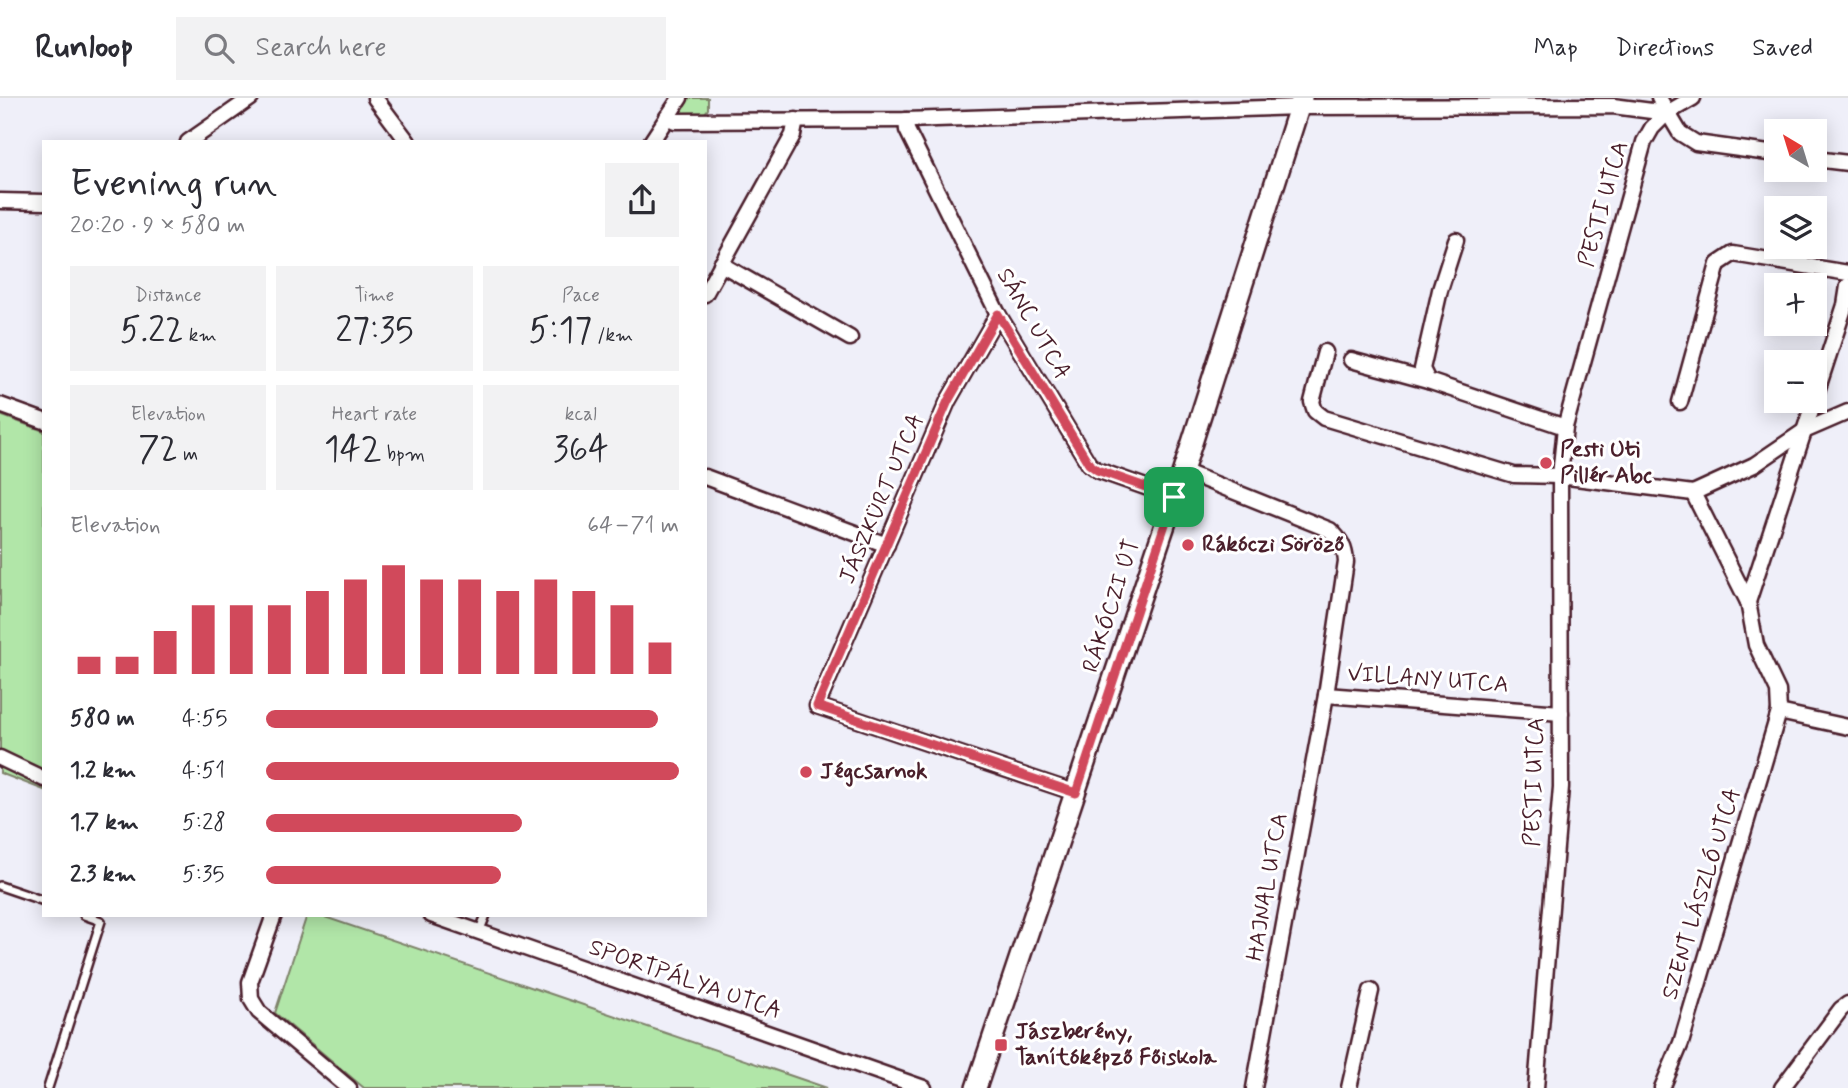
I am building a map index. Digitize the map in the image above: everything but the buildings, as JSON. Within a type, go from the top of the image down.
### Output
[{"type":"street","points":[[191,140],[251,98]]},
{"type":"street","points":[[375,98],[406,140]]},
{"type":"street","points":[[652,140],[680,98]]},
{"type":"street","points":[[1659,98],[1680,133],[1696,143],[1764,152]]},
{"type":"street","points":[[667,117],[675,121],[906,120],[1300,103],[1613,106],[1667,113],[1693,98]]},
{"type":"street","name":"RÁKÓCZI ÚT","points":[[976,1088],[1183,471],[1300,103]]},
{"type":"street","name":"PESTI UTCA","points":[[1536,1088],[1561,787],[1560,476],[1565,427],[1644,142],[1652,128],[1667,113]]},
{"type":"street","points":[[707,290],[793,135],[796,120]]},
{"type":"street","name":"SÁNC UTCA","points":[[906,120],[907,130],[998,314],[1089,464],[1097,470],[1174,497]]},
{"type":"street","points":[[1827,160],[1848,163]]},
{"type":"street","points":[[0,201],[42,202]]},
{"type":"street","points":[[1428,381],[1422,369],[1440,290],[1456,240]]},
{"type":"street","points":[[1680,402],[1718,264],[1733,254],[1848,274]]},
{"type":"street","points":[[721,264],[850,338]]},
{"type":"street","points":[[1827,362],[1846,309],[1848,286]]},
{"type":"street","name":"JÁSZKÜRT UTCA","points":[[998,314],[948,401],[817,706],[1076,793]]},
{"type":"street","points":[[1325,352],[1312,402],[1315,411],[1324,418],[1514,475],[1560,476],[1693,493],[1754,465],[1804,431],[1848,412]]},
{"type":"street","points":[[1351,360],[1428,381],[1565,427]]},
{"type":"street","points":[[0,405],[42,420]]},
{"type":"street","points":[[1748,602],[1810,413]]},
{"type":"street","name":"VILLANY UTCA","points":[[1183,471],[1330,530],[1340,539],[1346,562],[1326,695],[1561,713]]},
{"type":"street","points":[[707,478],[887,545]]},
{"type":"street","points":[[1693,493],[1748,602],[1756,645],[1778,691],[1780,712],[1848,727]]},
{"type":"street","name":"HAJNAL UTCA","points":[[1254,1088],[1326,695]]},
{"type":"street","name":"SZENT LÁSZLÓ UTCA","points":[[1662,1088],[1681,1043],[1780,712]]},
{"type":"street","points":[[0,758],[42,778]]},
{"type":"street","points":[[273,917],[250,982],[251,999],[259,1012],[349,1088]]},
{"type":"street","name":"SPORTPÁLYA UTCA","points":[[436,917],[924,1088]]},
{"type":"street","points":[[1349,1088],[1371,991]]},
{"type":"street","points":[[1782,1088],[1848,1004]]},
{"type":"lane","points":[[0,886],[42,900]]},
{"type":"lane","points":[[48,1088],[101,921],[90,917]]},
{"type":"lane","points":[[479,933],[485,917]]},
{"type":"green space","points":[[686,98],[708,98],[708,109],[705,113],[677,113]]},
{"type":"green space","points":[[0,415],[42,430],[42,789],[0,773]]},
{"type":"green space","points":[[306,917],[325,917],[827,1088],[364,1088],[275,1013]]},
{"type":"place","name":"Pesti Uti Pillér Abc","points":[[1546,463]]},
{"type":"place","name":"Rákóczi Söröző","points":[[1188,545]]},
{"type":"place","name":"Jégcsarnok","points":[[806,772]]},
{"type":"place","name":"Jászberény, Tanítóképző Főiskola","points":[[1001,1045]]},
{"type":"route","points":[[998,314],[1089,464],[1097,470],[1174,497],[1076,793],[817,706],[948,401],[998,314]]}]
